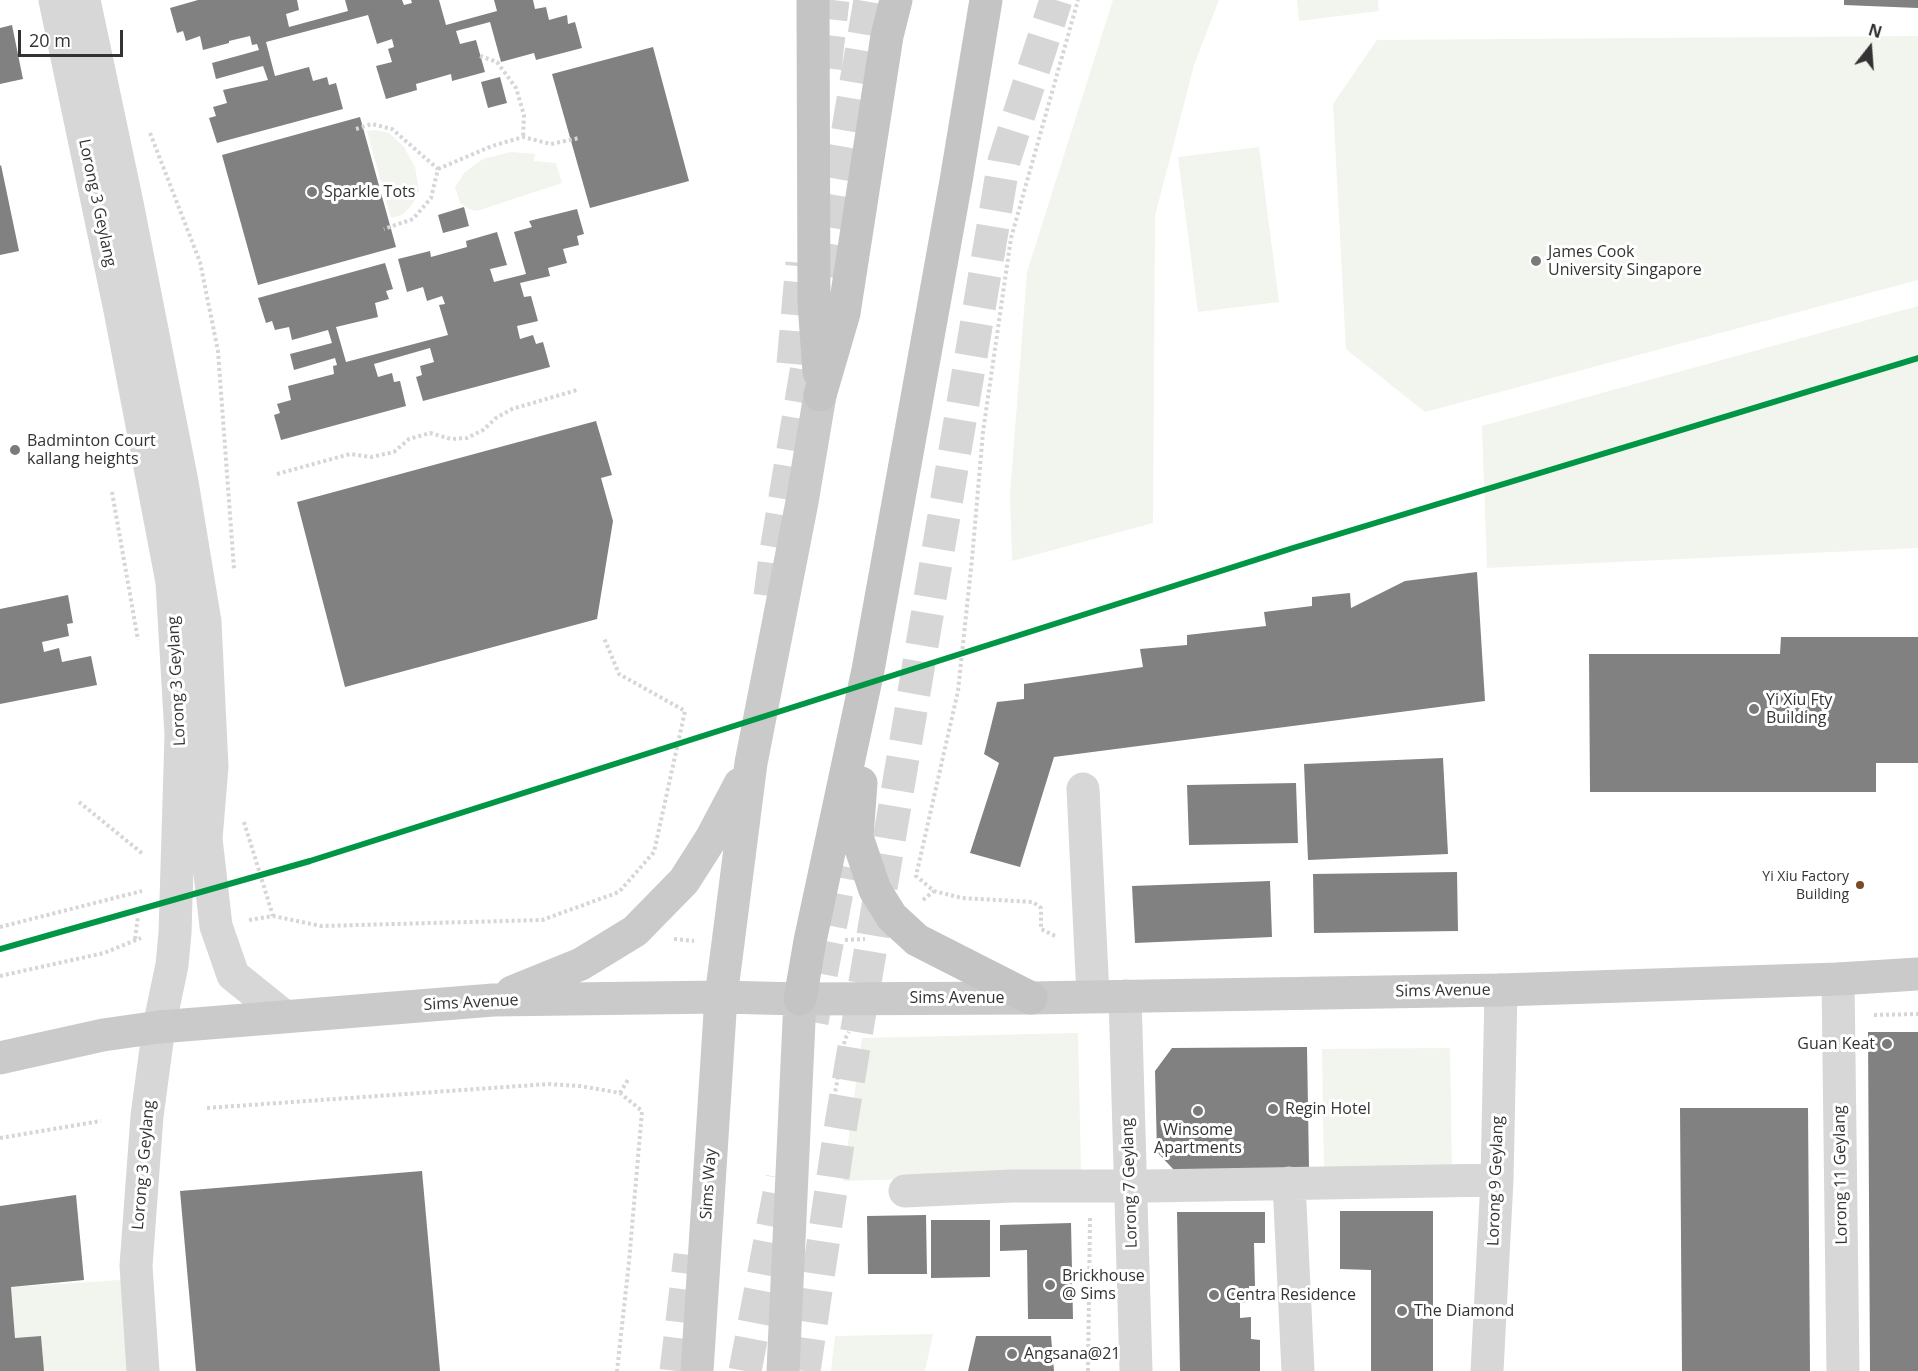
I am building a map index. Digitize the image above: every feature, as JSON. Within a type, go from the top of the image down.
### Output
[{"type":"highway","points":[[813,0],[814,303],[820,395]]},
{"type":"highway","points":[[820,395],[844,313],[887,36],[896,0]]},
{"type":"highway","points":[[800,999],[810,941],[868,670],[956,181],[986,0]]},
{"type":"highway","points":[[868,670],[857,837],[875,890],[892,917],[917,940],[1031,998]]},
{"type":"main road","points":[[493,1000],[581,964],[635,931],[684,881],[712,837],[751,764],[802,502],[820,395]]},
{"type":"main road","name":"Sims Way","points":[[697,1371],[721,997],[751,764]]},
{"type":"main road","name":"Sims Avenue","points":[[0,1058],[103,1035],[159,1027],[493,1000],[721,997],[1031,998],[1501,990],[1838,979],[1918,974]]},
{"type":"main road","points":[[783,1371],[800,999]]},
{"type":"street","name":"Lorong 3 Geylang","points":[[55,0],[120,309],[172,582],[181,735],[175,933],[172,965],[159,1027],[147,1116],[136,1266],[142,1371]]},
{"type":"street","name":"Lorong 3 Geylang","points":[[84,0],[180,470],[205,622],[212,767],[206,839],[216,926],[233,975],[284,1016]]},
{"type":"street","name":"Lorong 7 Geylang","points":[[1083,789],[1090,934],[1109,996],[1131,1185],[1136,1371]]},
{"type":"street","name":"Lorong 11 Geylang","points":[[1838,979],[1843,1371]]},
{"type":"street","name":"Lorong 9 Geylang","points":[[1487,1371],[1497,1180],[1501,990]]},
{"type":"street","points":[[905,1191],[1012,1186],[1497,1180]]},
{"type":"street","points":[[1289,1183],[1298,1371]]},
{"type":"path","points":[[1078,0],[1011,237],[983,432],[958,691],[916,876],[934,891],[962,898],[1033,902],[1041,908],[1041,929],[1054,936],[1090,934]]},
{"type":"path","points":[[480,56],[496,62],[516,88],[524,116],[523,137]]},
{"type":"path","points":[[356,129],[372,124],[392,129],[438,169]]},
{"type":"path","points":[[438,169],[492,146],[523,137],[551,144],[579,138]]},
{"type":"path","points":[[384,229],[413,219],[431,198],[438,169]]},
{"type":"path","points":[[277,474],[350,454],[371,457],[394,452],[409,439],[430,433],[451,439],[467,438],[483,430],[496,418],[512,409],[577,390]]},
{"type":"path","points":[[112,492],[140,651]]},
{"type":"path","points":[[273,916],[315,926],[542,920],[619,892],[654,852],[685,711],[619,674],[604,639]]},
{"type":"path","points":[[79,802],[146,856],[146,849]]},
{"type":"path","points":[[0,927],[142,891]]},
{"type":"path","points":[[0,976],[104,953],[135,939]]},
{"type":"path","points":[[1839,1016],[1918,1014]]},
{"type":"path","points":[[832,1110],[845,1039],[852,1028]]},
{"type":"path","points":[[620,1093],[629,1078]]},
{"type":"path","points":[[207,1108],[548,1084],[580,1086],[620,1093],[642,1111],[617,1371]]},
{"type":"path","points":[[0,1138],[101,1121]]},
{"type":"shaded area","points":[[1113,0],[1219,0],[1194,65],[1155,216],[1153,523],[1012,561],[1010,494],[1027,272]]},
{"type":"shaded area","points":[[1297,0],[1378,0],[1379,11],[1299,21]]},
{"type":"shaded area","points":[[1918,36],[1918,280],[1425,412],[1346,349],[1333,104],[1377,40]]},
{"type":"shaded area","points":[[367,131],[389,133],[404,147],[415,167],[419,191],[412,205],[402,215],[391,218]]},
{"type":"shaded area","points":[[1259,147],[1279,302],[1198,312],[1178,157]]},
{"type":"shaded area","points":[[511,152],[535,154],[534,161],[556,163],[562,183],[477,211],[460,203],[455,187],[465,172],[483,159]]},
{"type":"shaded area","points":[[1918,306],[1918,548],[1487,568],[1482,426]]},
{"type":"shaded area","points":[[1078,1033],[1081,1174],[843,1181],[862,1038]]},
{"type":"shaded area","points":[[1450,1048],[1452,1171],[1324,1172],[1322,1049]]},
{"type":"shaded area","points":[[137,1279],[143,1371],[44,1371],[41,1336],[15,1338],[11,1287]]},
{"type":"shaded area","points":[[933,1334],[925,1371],[831,1371],[835,1336]]},
{"type":"building","points":[[198,0],[297,0],[299,10],[286,14],[289,27],[348,11],[345,0],[402,0],[404,5],[412,3],[411,0],[439,0],[446,25],[497,11],[494,0],[533,0],[535,9],[546,7],[549,20],[567,15],[568,24],[575,22],[582,48],[536,60],[534,53],[501,62],[490,22],[456,31],[460,44],[476,40],[485,72],[452,81],[451,74],[416,84],[417,90],[386,99],[376,66],[392,62],[388,49],[394,47],[392,39],[377,44],[368,15],[266,42],[275,76],[309,67],[313,81],[327,77],[329,85],[336,83],[343,109],[217,143],[209,118],[216,116],[213,107],[227,103],[223,90],[268,80],[263,66],[216,79],[212,63],[259,50],[257,44],[252,45],[250,36],[203,50],[200,36],[186,41],[183,31],[177,33],[170,8]]},
{"type":"building","points":[[1844,0],[1918,0],[1918,8],[1844,5]]},
{"type":"building","points":[[12,25],[23,79],[0,84],[0,28]]},
{"type":"building","points":[[653,47],[689,181],[590,208],[552,74]]},
{"type":"building","points":[[500,77],[507,103],[488,108],[481,82]]},
{"type":"building","points":[[360,117],[396,247],[258,285],[222,155]]},
{"type":"building","points":[[0,166],[19,251],[0,255]]},
{"type":"building","points":[[464,207],[469,226],[443,233],[438,215]]},
{"type":"building","points":[[577,209],[584,234],[577,236],[579,245],[563,249],[567,263],[548,268],[550,276],[520,283],[524,297],[531,296],[538,321],[517,326],[520,339],[533,335],[536,344],[543,342],[550,367],[423,401],[416,377],[422,375],[420,366],[434,362],[430,348],[374,364],[378,377],[392,373],[394,382],[400,381],[406,406],[281,440],[274,415],[280,413],[277,404],[291,400],[288,386],[334,374],[333,366],[337,365],[335,358],[294,370],[290,354],[332,343],[328,330],[292,340],[289,327],[275,330],[272,321],[266,323],[258,298],[385,263],[393,289],[386,291],[389,299],[375,303],[378,317],[336,327],[346,362],[448,335],[439,305],[445,304],[442,296],[427,301],[423,287],[407,292],[398,259],[430,251],[431,257],[467,247],[466,241],[497,232],[507,265],[490,269],[494,282],[526,274],[514,232],[532,227],[529,221]]},
{"type":"building","points":[[596,421],[612,475],[601,478],[613,521],[597,619],[345,687],[297,502]]},
{"type":"building","points":[[1477,572],[1485,701],[1054,757],[1020,867],[970,853],[999,763],[984,754],[997,702],[1024,699],[1024,684],[1143,667],[1140,649],[1187,645],[1187,635],[1266,626],[1264,612],[1312,606],[1312,597],[1350,593],[1351,608],[1405,581]]},
{"type":"building","points":[[68,595],[73,623],[67,624],[69,636],[42,642],[44,652],[59,648],[62,662],[91,656],[97,685],[0,704],[0,609]]},
{"type":"building","name":"Yi Xiu Fty Building","points":[[1781,637],[1918,637],[1918,763],[1876,763],[1876,792],[1590,792],[1589,654],[1780,654]]},
{"type":"building","points":[[1443,758],[1448,854],[1308,860],[1304,764]]},
{"type":"building","points":[[1296,783],[1298,843],[1189,845],[1187,785]]},
{"type":"building","points":[[1457,872],[1458,931],[1314,933],[1313,874]]},
{"type":"building","points":[[1270,881],[1272,937],[1135,943],[1132,886]]},
{"type":"building","points":[[1868,1032],[1918,1032],[1918,1371],[1870,1371]]},
{"type":"building","points":[[1307,1047],[1309,1168],[1174,1170],[1157,1152],[1155,1071],[1172,1048]]},
{"type":"building","points":[[1680,1108],[1808,1108],[1810,1371],[1682,1371]]},
{"type":"building","points":[[422,1171],[440,1371],[196,1371],[180,1191]]},
{"type":"building","points":[[76,1195],[84,1280],[11,1287],[15,1338],[41,1336],[44,1371],[0,1371],[0,1206]]},
{"type":"building","points":[[1340,1211],[1433,1211],[1433,1371],[1371,1371],[1371,1270],[1340,1269]]},
{"type":"building","name":"Centra Residence","points":[[1177,1212],[1265,1212],[1265,1243],[1254,1243],[1255,1286],[1249,1286],[1249,1303],[1240,1303],[1240,1318],[1251,1317],[1251,1339],[1260,1340],[1260,1371],[1180,1371]]},
{"type":"building","points":[[926,1215],[927,1274],[868,1274],[867,1216]]},
{"type":"building","points":[[931,1220],[990,1220],[990,1277],[931,1278]]},
{"type":"building","name":"Brickhouse @ Sims","points":[[1071,1223],[1073,1319],[1028,1319],[1027,1250],[1000,1251],[1000,1225]]},
{"type":"building","name":"Angsana@21","points":[[976,1336],[1051,1336],[1054,1371],[968,1371]]},
{"type":"tunnel","points":[[825,68],[833,0]]},
{"type":"tunnel","points":[[823,276],[870,0]]},
{"type":"tunnel","points":[[804,1371],[840,1130],[1004,161],[1056,0]]},
{"type":"tunnel","points":[[793,364],[802,263]]},
{"type":"tunnel","points":[[770,596],[812,336]]},
{"type":"tunnel","points":[[812,1022],[842,866]]},
{"type":"tunnel","points":[[745,1371],[782,1178]]},
{"type":"tunnel","points":[[676,1371],[690,1255]]},
{"type":"transit line","points":[[0,949],[310,861],[1293,548],[1918,358]]},
{"type":"place","name":"Sparkle Tots","points":[[312,192]]},
{"type":"place","name":"James Cook University Singapore","points":[[1536,261]]},
{"type":"place","name":"Badminton Court kallang heights","points":[[15,450]]},
{"type":"place","name":"Yi Xiu Fty Building","points":[[1754,709]]},
{"type":"place","name":"Yi Xiu Factory Building","points":[[1860,885]]},
{"type":"place","name":"Guan Keat","points":[[1887,1044]]},
{"type":"place","name":"Regin Hotel","points":[[1273,1109]]},
{"type":"place","name":"Winsome Apartments","points":[[1198,1111]]},
{"type":"place","name":"Brickhouse @ Sims","points":[[1050,1285]]},
{"type":"place","name":"Centra Residence","points":[[1214,1295]]},
{"type":"place","name":"The Diamond","points":[[1402,1311]]},
{"type":"place","name":"Angsana@21","points":[[1012,1354]]}]
